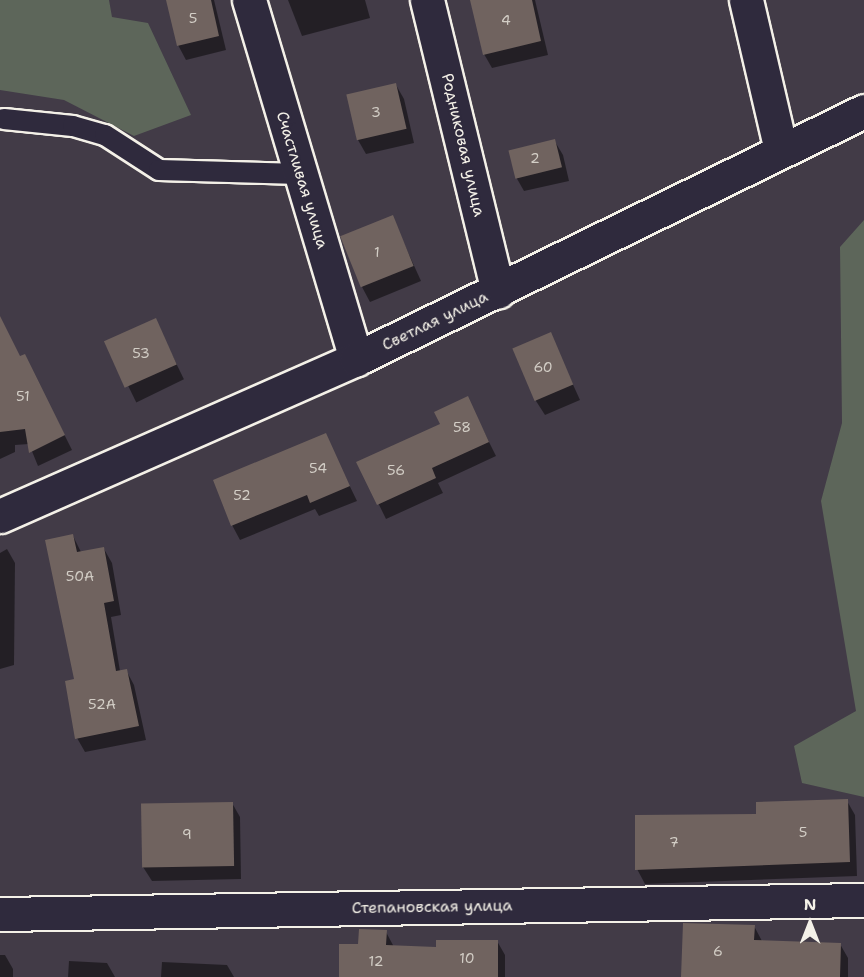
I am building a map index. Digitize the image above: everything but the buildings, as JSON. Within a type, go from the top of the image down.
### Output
[{"type":"street","name":"Счастливая улица","points":[[249,0],[356,359]]},
{"type":"street","name":"Родниковая улица","points":[[427,0],[498,291]]},
{"type":"street","points":[[746,0],[781,150]]},
{"type":"street","name":"Светлая улица","points":[[0,516],[356,359],[864,111]]},
{"type":"street","name":"Степановская улица","points":[[0,914],[864,900]]},
{"type":"lane","points":[[4,119],[73,126],[105,135],[159,170],[300,174]]},
{"type":"green space","points":[[0,0],[109,0],[112,17],[148,23],[191,115],[134,136],[64,100],[0,90]]},
{"type":"green space","points":[[864,220],[864,797],[802,783],[794,746],[856,711],[821,501],[842,423],[840,247]]}]
